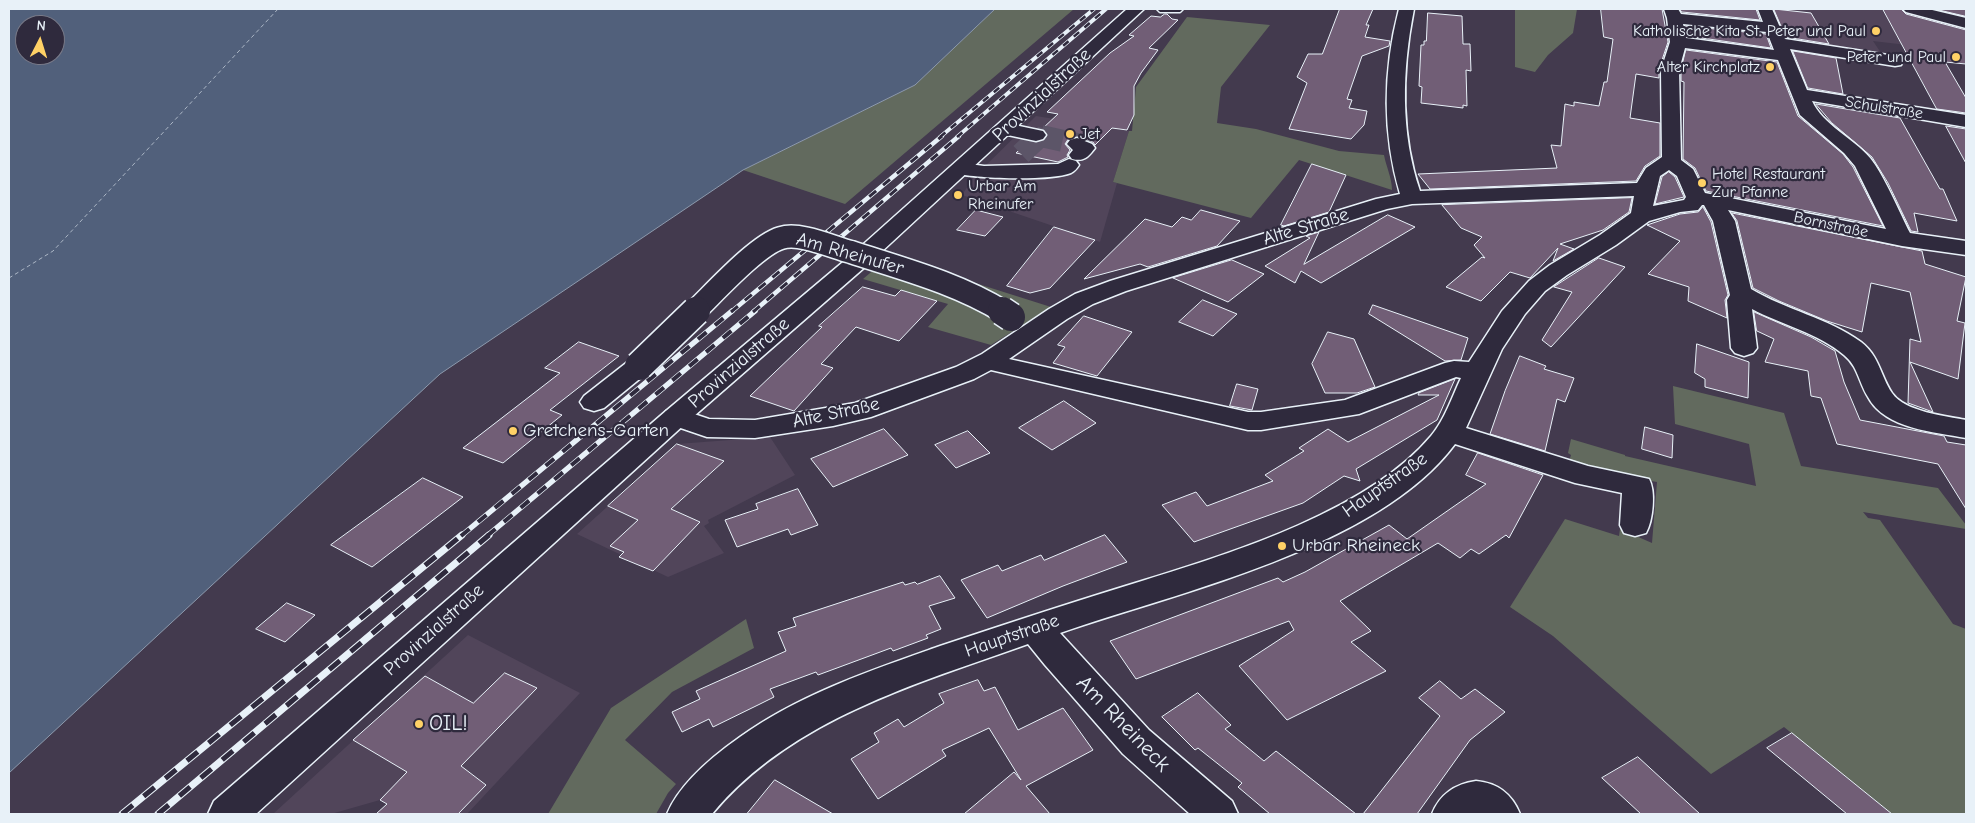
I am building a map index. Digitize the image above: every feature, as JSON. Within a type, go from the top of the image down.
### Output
[{"type":"street","name":"Provinzialstraße","points":[[228,814],[676,417],[962,169],[1136,9]]},
{"type":"street","points":[[1165,9],[1174,9]]},
{"type":"street","points":[[1406,9],[1400,38],[1396,74],[1397,122],[1402,166],[1412,198]]},
{"type":"street","points":[[1765,9],[1809,115],[1851,149],[1864,164],[1902,239]]},
{"type":"street","points":[[1911,9],[1966,23]]},
{"type":"street","points":[[1675,23],[1780,42]]},
{"type":"street","points":[[1675,23],[1895,61]]},
{"type":"street","points":[[1675,23],[1670,70],[1673,137],[1670,161],[1686,173],[1704,199],[1724,221],[1740,292],[1831,336],[1851,348],[1867,362],[1882,400],[1891,409],[1906,415],[1966,429]]},
{"type":"street","name":"Schulstraße","points":[[1801,94],[1966,121]]},
{"type":"street","points":[[1006,128],[1036,135]]},
{"type":"street","points":[[962,169],[978,172],[1026,164],[1063,170],[1075,155]]},
{"type":"street","name":"Hauptstraße","points":[[687,814],[701,795],[730,767],[759,744],[789,724],[869,687],[1035,627],[1174,583],[1282,546],[1348,514],[1416,468],[1438,447],[1449,432],[1477,371],[1515,310],[1555,270],[1609,239],[1644,203],[1653,171],[1670,161]]},
{"type":"street","name":"Alte Straße","points":[[676,417],[694,425],[725,429],[754,428],[833,417],[860,411],[930,388],[991,360],[1084,298],[1383,202],[1412,198],[1644,203]]},
{"type":"street","points":[[1644,203],[1691,206],[1704,199]]},
{"type":"street","name":"Bornstraße","points":[[1704,199],[1902,239],[1966,248]]},
{"type":"street","name":"Am Rheinufer","points":[[594,402],[639,366],[764,245],[782,237],[805,238],[935,279],[986,301],[1034,332]]},
{"type":"street","points":[[1744,348],[1739,300],[1747,297]]},
{"type":"street","points":[[991,360],[1004,368],[1248,421],[1261,422],[1349,408],[1454,369],[1477,371]]},
{"type":"street","points":[[1449,432],[1585,476],[1638,486],[1635,525]]},
{"type":"street","name":"Am Rheineck","points":[[1035,627],[1057,655],[1136,742],[1218,814]]},
{"type":"street","points":[[1452,814],[1457,806],[1468,799],[1484,800],[1496,808],[1500,814]]},
{"type":"shaded area","points":[[995,9],[1074,9],[845,204],[743,170],[915,85]]},
{"type":"shaded area","points":[[1515,9],[1577,9],[1573,33],[1548,55],[1535,72],[1515,67]]},
{"type":"shaded area","name":"Katholische Kita St. Peter und Paul","points":[[1774,9],[1894,9],[1905,11],[1966,26],[1966,52],[1873,41],[1885,59],[1792,44]]},
{"type":"shaded area","points":[[1187,17],[1270,25],[1221,87],[1217,123],[1256,129],[1339,151],[1384,155],[1392,190],[1299,160],[1251,218],[1113,182],[1129,131],[1132,131],[1136,87]]},
{"type":"shaded area","points":[[1036,116],[1129,131],[1113,182],[1117,183],[1100,242],[962,195],[974,177]]},
{"type":"shaded area","points":[[890,256],[1051,307],[991,345],[928,327],[948,304],[863,279]]},
{"type":"shaded area","points":[[1673,386],[1784,413],[1801,466],[1938,488],[1966,525],[1966,529],[1863,512],[1868,518],[1880,520],[1953,624],[1966,629],[1966,814],[1892,814],[1784,727],[1711,774],[1553,636],[1510,607],[1565,519],[1619,536],[1620,529],[1652,543],[1657,482],[1568,465],[1571,455],[1568,453],[1571,439],[1625,456],[1756,486],[1749,444],[1675,424]]},
{"type":"shaded area","points":[[770,437],[795,475],[708,520],[709,523],[704,526],[724,553],[668,577],[577,534],[677,444]]},
{"type":"shaded area","points":[[746,619],[754,648],[672,692],[625,740],[676,784],[668,793],[656,814],[548,814],[611,708]]},
{"type":"shaded area","points":[[468,635],[580,693],[467,814],[404,814],[380,800],[331,814],[273,814]]},
{"type":"water","points":[[9,9],[995,9],[915,85],[743,170],[440,374],[9,773]]},
{"type":"building","points":[[1340,9],[1373,9],[1366,25],[1369,25],[1365,37],[1390,41],[1389,46],[1362,56],[1347,99],[1352,100],[1349,108],[1367,111],[1364,125],[1351,139],[1289,129],[1307,83],[1297,77],[1308,54],[1322,54]]},
{"type":"building","points":[[1601,9],[1662,9],[1668,42],[1659,69],[1659,78],[1636,74],[1630,118],[1660,123],[1660,156],[1645,166],[1636,181],[1430,189],[1418,174],[1557,168],[1551,145],[1561,146],[1565,104],[1574,106],[1574,102],[1599,106],[1604,82],[1607,82],[1613,39],[1604,37]]},
{"type":"building","points":[[1680,9],[1756,9],[1760,20],[1682,12]]},
{"type":"building","points":[[1774,9],[1811,13],[1829,44],[1786,37]]},
{"type":"building","points":[[1883,9],[1901,9],[1906,14],[1966,30],[1966,64],[1945,62],[1966,98],[1966,113],[1937,109]]},
{"type":"building","points":[[1935,9],[1966,9],[1966,16]]},
{"type":"building","points":[[1428,13],[1462,16],[1463,44],[1470,44],[1471,71],[1466,70],[1467,106],[1463,105],[1463,108],[1421,103],[1422,87],[1419,86],[1421,45],[1424,45],[1424,41],[1426,41]]},
{"type":"building","points":[[1165,14],[1172,19],[1178,20],[1149,48],[1158,50],[1134,86],[1134,115],[1127,130],[1112,128],[1095,145],[1093,142],[1078,136],[1069,138],[1065,144],[1070,150],[1067,155],[1068,157],[1058,162],[1016,153],[1029,141],[1037,143],[1044,140],[1048,135],[1042,129],[1058,114],[1047,112],[1110,53],[1134,36],[1129,35],[1151,16],[1160,17]]},
{"type":"building","points":[[1685,26],[1766,34],[1771,48],[1688,36]]},
{"type":"building","points":[[1686,50],[1777,62],[1798,116],[1843,154],[1853,167],[1883,226],[1706,191],[1695,168],[1683,159],[1684,82],[1681,81],[1681,70]]},
{"type":"building","points":[[1793,51],[1836,58],[1843,94],[1808,88]]},
{"type":"building","points":[[1816,104],[1900,118],[1940,189],[1943,189],[1957,221],[1914,213],[1918,232],[1911,231],[1888,183],[1872,157],[1832,123]]},
{"type":"building","points":[[1946,126],[1966,129],[1966,163]]},
{"type":"building","points":[[1312,164],[1346,175],[1329,212],[1284,226],[1281,225]]},
{"type":"building","points":[[1669,172],[1675,177],[1684,197],[1655,204],[1662,177]]},
{"type":"building","points":[[1632,198],[1629,212],[1603,230],[1560,244],[1574,249],[1553,261],[1558,248],[1530,278],[1510,272],[1481,301],[1446,287],[1482,257],[1485,258],[1474,245],[1482,237],[1461,228],[1442,205]]},
{"type":"building","points":[[1703,207],[1711,222],[1728,295],[1725,300],[1727,318],[1688,301],[1689,287],[1648,274],[1680,241],[1647,225],[1680,214],[1698,212]]},
{"type":"building","points":[[976,210],[1003,217],[985,236],[957,230]]},
{"type":"building","points":[[1201,210],[1240,221],[1217,246],[1148,267],[1140,264],[1084,279],[1145,219],[1172,227],[1182,217],[1191,220]]},
{"type":"building","points":[[1732,213],[1922,251],[1925,264],[1966,277],[1957,321],[1965,323],[1958,379],[1910,362],[1933,412],[1908,403],[1910,339],[1921,342],[1910,292],[1871,283],[1862,332],[1827,321],[1779,301],[1753,288],[1737,221]]},
{"type":"building","points":[[1388,215],[1415,227],[1321,283],[1301,271],[1295,283],[1265,266],[1310,238],[1306,236],[1319,232],[1304,264]]},
{"type":"building","points":[[1054,227],[1095,240],[1050,288],[1030,293],[1007,286]]},
{"type":"building","points":[[1599,258],[1625,267],[1551,347],[1542,340],[1572,292],[1554,287]]},
{"type":"building","points":[[1232,260],[1264,274],[1228,302],[1173,278]]},
{"type":"building","points":[[863,287],[895,296],[901,290],[937,301],[899,341],[856,327],[821,364],[833,368],[794,411],[750,396],[822,327],[819,326]]},
{"type":"building","points":[[1203,300],[1237,314],[1213,336],[1179,322]]},
{"type":"building","points":[[1373,305],[1468,338],[1461,360],[1445,361],[1369,314]]},
{"type":"building","points":[[1754,312],[1811,337],[1835,351],[1844,382],[1860,420],[1944,436],[1947,442],[1966,445],[1966,509],[1938,464],[1837,444],[1821,398],[1811,396],[1808,371],[1765,362],[1774,339],[1757,331]]},
{"type":"building","points":[[1084,316],[1132,332],[1097,376],[1053,363],[1065,347],[1058,345]]},
{"type":"building","points":[[1328,332],[1354,339],[1375,387],[1357,393],[1325,393],[1312,364]]},
{"type":"building","points":[[579,342],[619,356],[550,410],[562,415],[503,463],[463,448],[560,373],[545,368]]},
{"type":"building","points":[[1697,344],[1749,362],[1748,398],[1705,387],[1705,379],[1695,373]]},
{"type":"building","points":[[1520,356],[1546,366],[1544,369],[1574,378],[1565,402],[1557,399],[1545,451],[1490,434]]},
{"type":"building","points":[[1455,379],[1437,420],[1356,469],[1360,481],[1344,476],[1303,503],[1194,542],[1162,505],[1196,492],[1207,506],[1273,481],[1265,475],[1304,451],[1299,448],[1328,429],[1348,442],[1439,395],[1418,395],[1419,393]]},
{"type":"building","points":[[1237,384],[1258,389],[1252,410],[1230,406]]},
{"type":"building","points":[[1064,401],[1096,423],[1052,450],[1019,428]]},
{"type":"building","points":[[1645,427],[1673,435],[1672,458],[1642,449]]},
{"type":"building","points":[[884,429],[908,455],[833,487],[811,459]]},
{"type":"building","points":[[968,431],[990,453],[956,468],[935,445]]},
{"type":"building","points":[[677,444],[724,461],[671,509],[700,522],[653,571],[619,557],[624,552],[610,546],[638,520],[608,506]]},
{"type":"building","points":[[1478,453],[1543,475],[1509,538],[1506,535],[1479,554],[1471,549],[1460,558],[1438,543],[1340,601],[1371,631],[1351,642],[1386,671],[1287,720],[1239,666],[1294,630],[1289,621],[1136,679],[1110,641],[1278,578],[1283,582],[1305,572],[1389,525],[1407,539],[1486,484],[1466,475]]},
{"type":"building","points":[[423,478],[463,497],[372,567],[331,545]]},
{"type":"building","points":[[798,489],[818,525],[791,535],[788,529],[737,547],[725,520],[758,509],[756,504]]},
{"type":"building","points":[[1105,535],[1127,562],[987,618],[961,580],[998,565],[1002,571],[1041,555],[1044,560]]},
{"type":"building","points":[[940,576],[955,598],[929,606],[941,629],[926,635],[928,638],[893,651],[891,648],[818,675],[816,672],[770,689],[774,697],[713,727],[709,719],[682,732],[672,712],[700,699],[696,691],[786,651],[778,632],[796,626],[793,618],[903,582],[905,585],[915,582],[917,584]]},
{"type":"building","points":[[287,603],[315,615],[285,642],[256,629]]},
{"type":"building","points":[[505,673],[537,688],[461,766],[486,785],[458,814],[376,814],[387,804],[380,800],[407,772],[353,740],[425,676],[473,703]]},
{"type":"building","points":[[978,680],[984,691],[995,687],[1018,730],[1063,708],[1093,750],[1026,786],[1050,814],[964,814],[1014,772],[1021,780],[989,728],[942,750],[946,756],[878,799],[851,759],[879,742],[874,733],[898,719],[904,727],[944,703],[939,694]]},
{"type":"building","points":[[1440,681],[1461,699],[1475,689],[1505,712],[1470,740],[1417,814],[1363,814],[1440,716],[1419,698]]},
{"type":"building","points":[[1198,693],[1231,725],[1225,729],[1264,761],[1276,751],[1356,814],[1270,814],[1238,787],[1242,783],[1198,748],[1195,750],[1162,717]]},
{"type":"building","points":[[1792,733],[1892,814],[1847,814],[1767,748]]},
{"type":"building","points":[[1638,757],[1700,814],[1641,814],[1602,778]]},
{"type":"building","points":[[775,780],[833,814],[747,814]]},
{"type":"ferry route","points":[[9,278],[53,251],[278,9]]},
{"type":"tunnel","points":[[1036,135],[1041,136]]},
{"type":"tunnel","points":[[1021,154],[1040,136]]},
{"type":"tunnel","points":[[1041,136],[1046,137]]},
{"type":"tunnel","points":[[1041,136],[1077,144]]},
{"type":"railway","points":[[940,137],[1094,9]]},
{"type":"railway","points":[[957,137],[1106,9]]},
{"type":"railway","points":[[731,312],[942,136]]},
{"type":"railway","points":[[753,312],[959,136]]},
{"type":"railway","points":[[461,536],[732,311]]},
{"type":"railway","points":[[487,536],[755,311]]},
{"type":"railway","points":[[122,814],[462,535]]},
{"type":"railway","points":[[158,814],[489,535]]},
{"type":"place","name":"Katholische Kita St. Peter und Paul","points":[[1876,31]]},
{"type":"place","name":"Peter und Paul","points":[[1956,57]]},
{"type":"place","name":"Alter Kirchplatz","points":[[1770,67]]},
{"type":"place","name":"Jet","points":[[1070,134]]},
{"type":"place","name":"Hotel Restaurant Zur Pfanne","points":[[1702,183]]},
{"type":"place","name":"Urbar Am Rheinufer","points":[[958,195]]},
{"type":"place","name":"Gretchens-Garten","points":[[513,431]]},
{"type":"place","name":"Urbar Rheineck","points":[[1282,546]]},
{"type":"place","name":"OIL!","points":[[419,724]]}]
